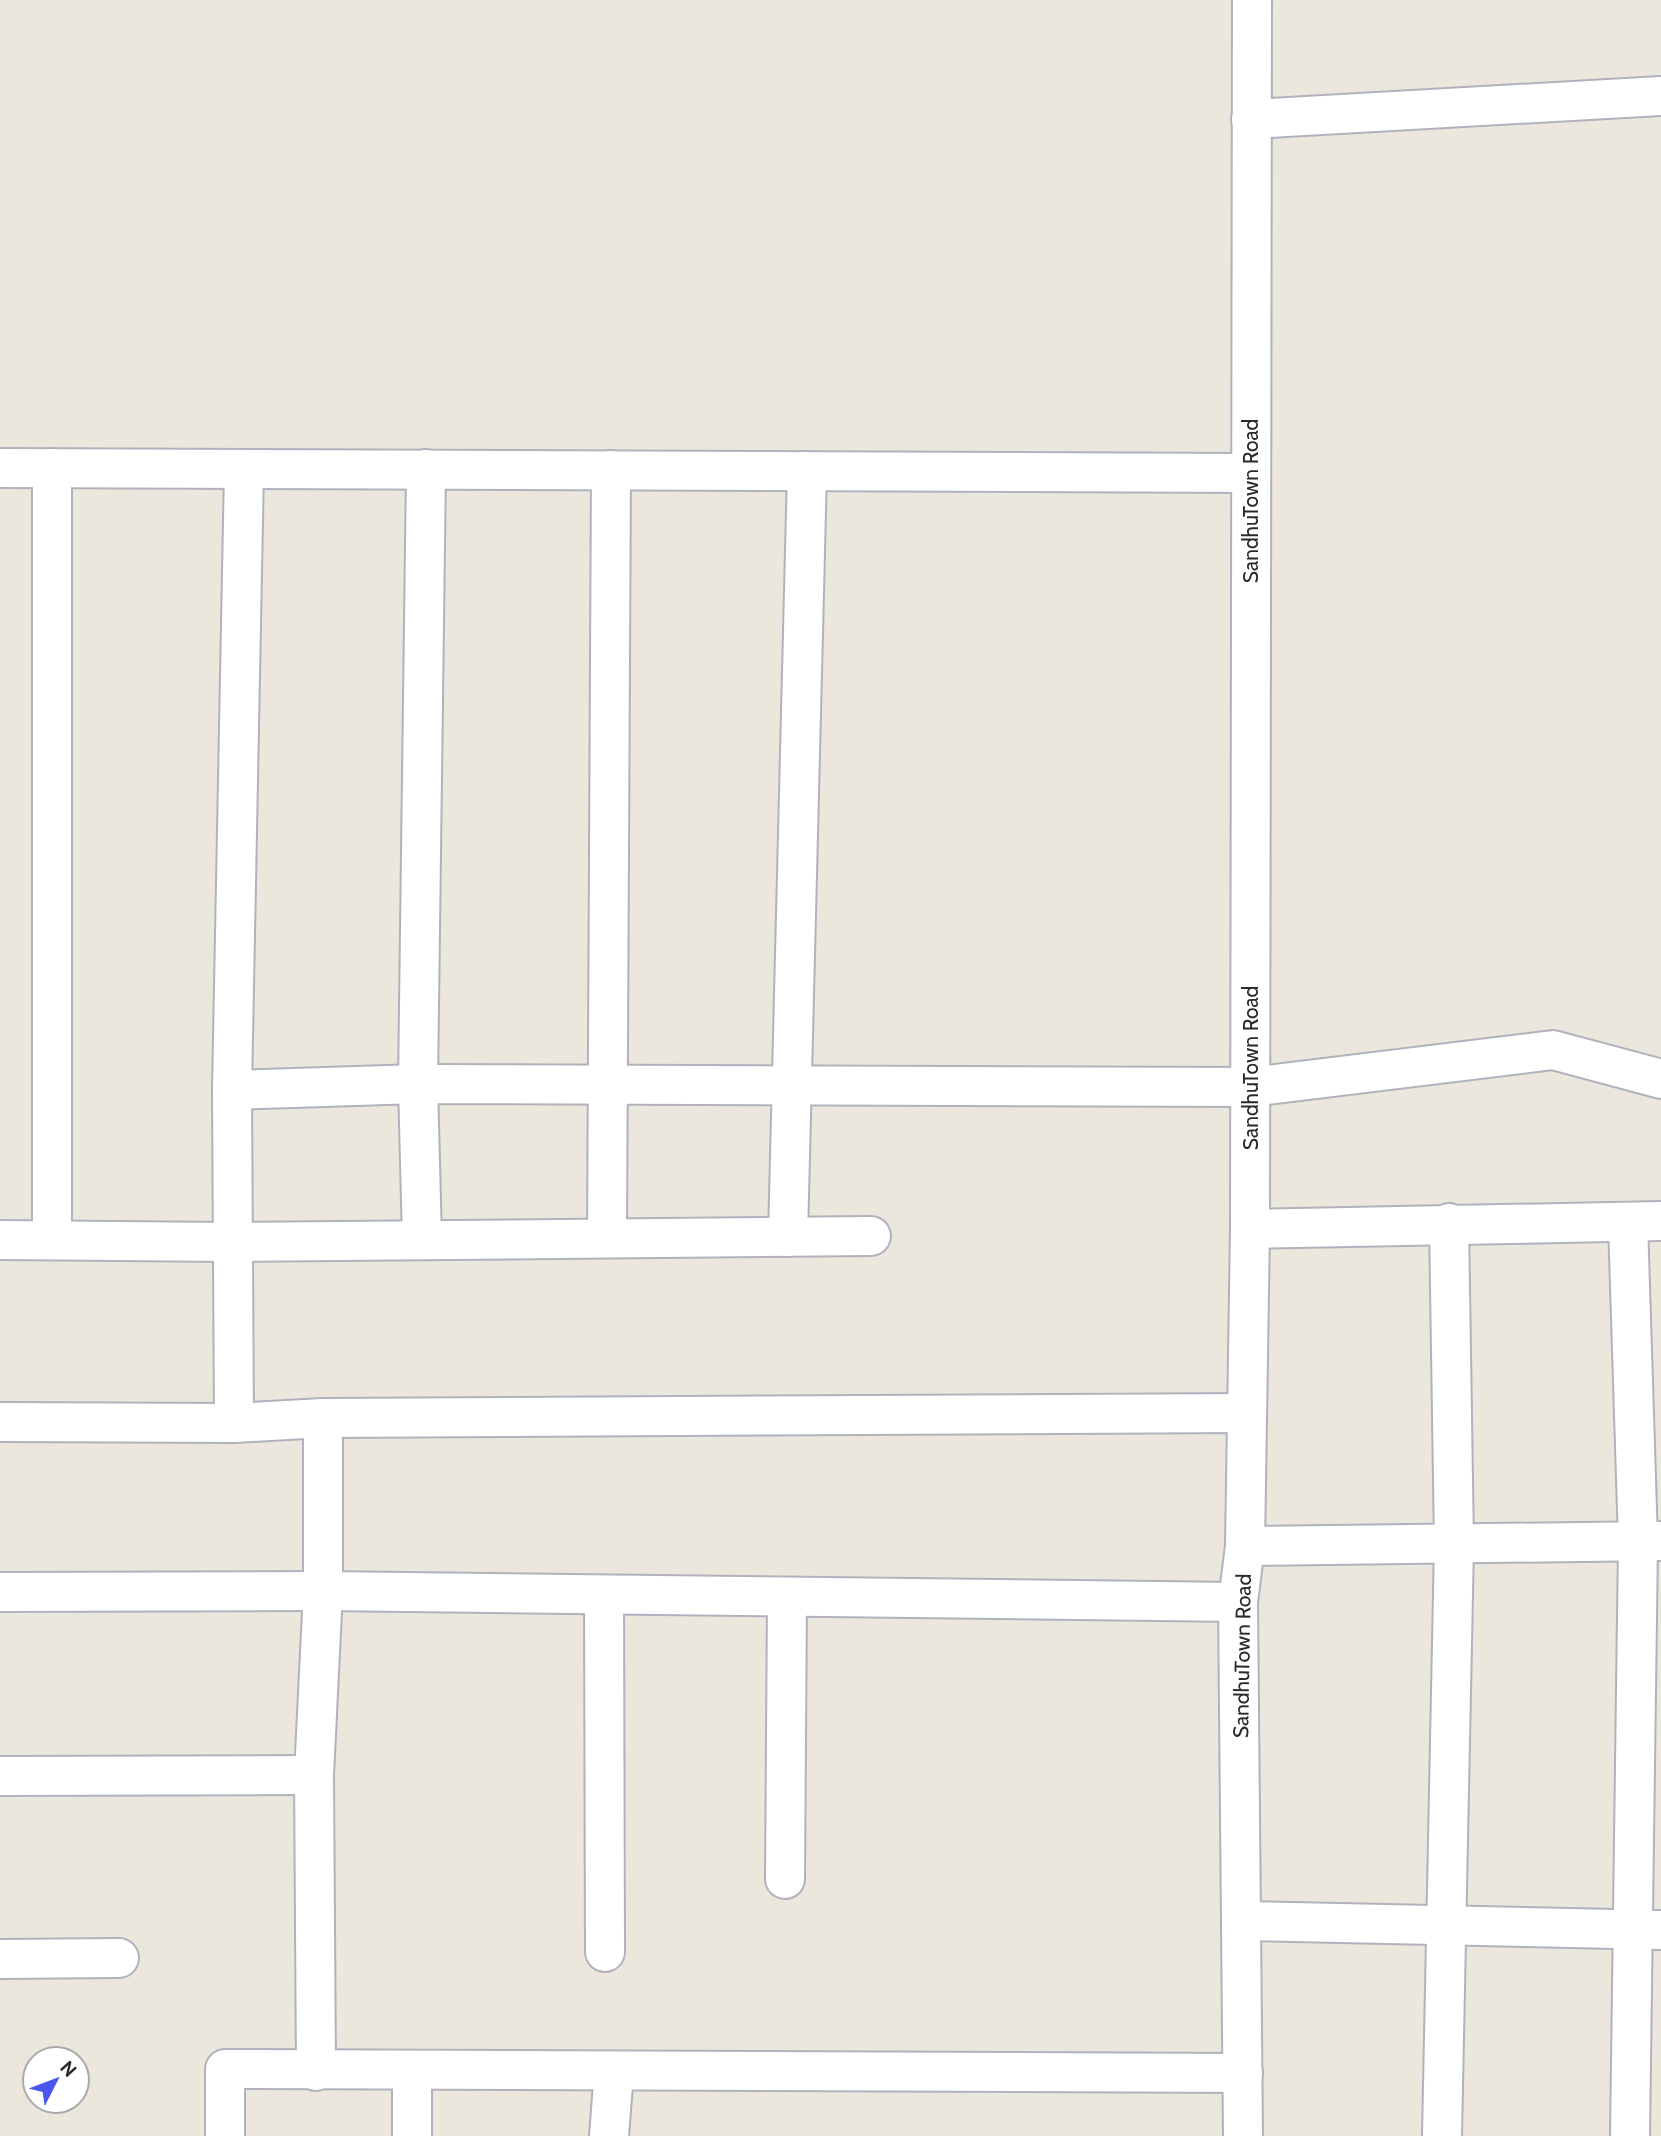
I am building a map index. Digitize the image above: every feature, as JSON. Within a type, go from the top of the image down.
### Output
[{"type":"street","name":"SandhuTown Road","points":[[1243,2136],[1244,1921],[1238,1602],[1245,1546],[1250,1229],[1252,0]]},
{"type":"street","points":[[1251,119],[1660,99]]},
{"type":"street","points":[[0,468],[1250,473]]},
{"type":"street","points":[[52,468],[52,1240]]},
{"type":"street","points":[[234,1423],[232,1090],[244,469]]},
{"type":"street","points":[[422,1240],[418,1084],[426,469]]},
{"type":"street","points":[[607,1238],[611,470]]},
{"type":"street","points":[[788,1237],[807,471]]},
{"type":"street","points":[[232,1090],[418,1084],[1250,1087],[1553,1050],[1661,1079]]},
{"type":"street","points":[[1250,1229],[1645,1221],[1649,1541],[1647,1930],[1630,2136]]},
{"type":"street","points":[[1442,2136],[1454,1544],[1449,1223]]},
{"type":"street","points":[[0,1240],[231,1242],[872,1236]]},
{"type":"street","points":[[0,1422],[234,1423],[323,1418],[1247,1413]]},
{"type":"street","points":[[316,2071],[314,1775],[323,1591],[323,1418]]},
{"type":"street","points":[[1245,1546],[1649,1541]]},
{"type":"street","points":[[0,1592],[323,1591],[1238,1602]]},
{"type":"street","points":[[604,1595],[605,1952]]},
{"type":"street","points":[[785,1880],[786,1597]]},
{"type":"street","points":[[0,1776],[314,1775]]},
{"type":"street","points":[[1244,1921],[1647,1930]]},
{"type":"street","points":[[0,1959],[119,1958]]},
{"type":"street","points":[[225,2136],[225,2069],[1243,2073]]},
{"type":"street","points":[[412,2071],[412,2136]]},
{"type":"street","points":[[609,2136],[614,2071]]}]
